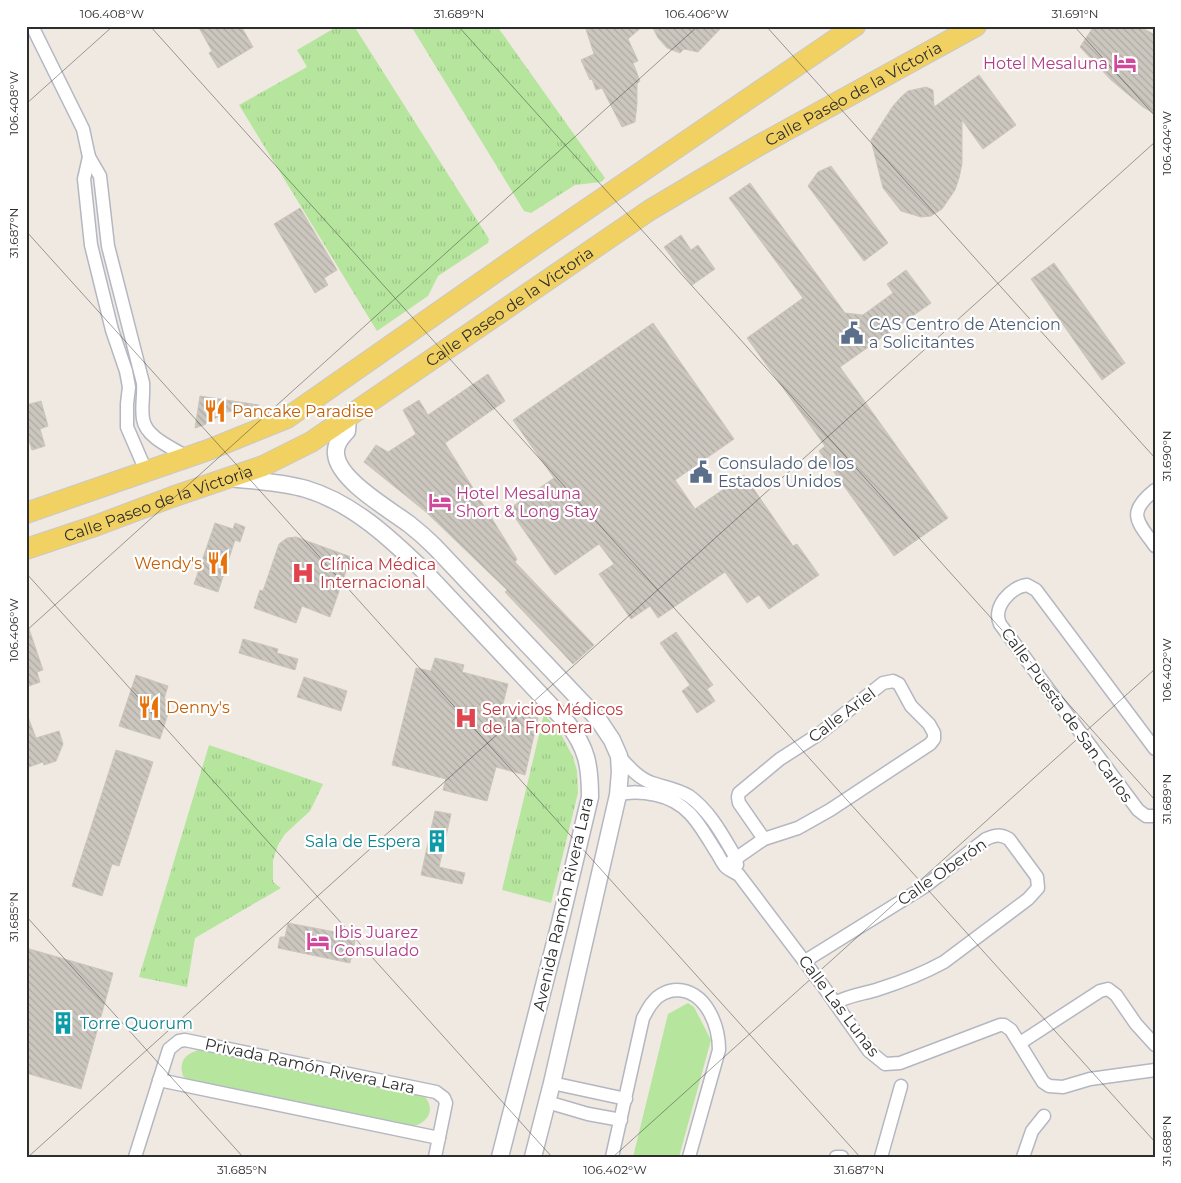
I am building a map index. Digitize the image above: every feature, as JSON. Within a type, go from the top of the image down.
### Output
[{"type":"main road","name":"Calle Paseo de la Victoria","points":[[26,513],[146,472],[255,432],[287,418],[855,26]]},
{"type":"main road","name":"Calle Paseo de la Victoria","points":[[26,549],[263,466],[311,442],[657,205],[773,137],[976,26]]},
{"type":"street","points":[[32,26],[83,129],[89,157],[100,176],[108,246],[143,383],[143,420],[154,435],[187,457]]},
{"type":"street","points":[[89,157],[84,179],[91,245],[112,330],[126,371],[129,387],[127,427],[146,472]]},
{"type":"street","name":"Avenida Ramón Rivera Lara","points":[[348,417],[348,431],[339,439],[336,446],[339,465],[344,472],[361,488],[422,534],[598,719],[605,728],[619,756],[618,795],[552,1083],[533,1157]]},
{"type":"street","name":"Avenida Ramón Rivera Lara","points":[[230,478],[306,489],[332,500],[358,515],[407,554],[568,724],[581,742],[588,761],[590,796],[560,923],[500,1157]]},
{"type":"street","points":[[1155,490],[1143,499],[1138,507],[1137,515],[1138,523],[1155,546]]},
{"type":"street","points":[[407,554],[422,534]]},
{"type":"street","name":"Calle Puesta de San Carlos","points":[[1155,749],[1036,590],[1027,585],[1017,588],[999,606],[997,614],[1000,624],[1138,810],[1146,816],[1155,816]]},
{"type":"street","name":"Calle Ariel","points":[[725,866],[764,839],[798,828],[830,810],[930,744],[934,739],[934,733],[929,724],[911,706],[899,684],[893,681],[883,683],[818,734],[780,759],[739,793],[739,803],[764,839]]},
{"type":"street","points":[[581,742],[605,728]]},
{"type":"street","points":[[619,756],[633,771],[643,778],[682,792],[697,803],[713,821],[736,858],[738,875]]},
{"type":"street","name":"Calle Las Lunas","points":[[618,795],[639,792],[668,797],[676,801],[696,820],[725,866],[738,875],[805,961],[869,1051],[885,1064],[900,1063],[1004,1025],[1011,1030],[1043,1082],[1048,1086],[1055,1088],[1063,1087],[1090,1079],[1155,1070]]},
{"type":"street","name":"Calle Oberón","points":[[805,961],[924,887],[986,839],[993,836],[1002,835],[1009,839],[1037,877],[1038,888],[1028,899],[944,962],[878,990],[846,997],[835,1003]]},
{"type":"street","points":[[560,923],[586,929]]},
{"type":"street","points":[[1020,1043],[1100,991],[1108,989],[1116,995],[1136,1024],[1155,1045]]},
{"type":"street","points":[[612,1157],[643,1018],[654,1000],[664,993],[673,990],[684,991],[698,997],[712,1016],[719,1041],[689,1157]]},
{"type":"street","name":"Privada Ramón Rivera Lara","points":[[135,1157],[169,1048],[185,1040],[436,1092],[444,1098],[446,1103],[434,1157]]},
{"type":"street","points":[[159,1080],[439,1138]]},
{"type":"street","points":[[552,1083],[626,1099]]},
{"type":"street","points":[[881,1157],[901,1086]]},
{"type":"street","points":[[547,1102],[588,1114],[621,1120]]},
{"type":"street","points":[[1022,1157],[1032,1131],[1044,1116]]},
{"type":"street","points":[[836,1157],[842,1157]]},
{"type":"green space","points":[[338,26],[354,26],[489,239],[488,243],[438,276],[428,296],[377,331],[239,105],[307,67],[297,50]]},
{"type":"green space","points":[[411,26],[497,26],[605,178],[601,182],[575,185],[531,213],[524,211]]},
{"type":"green space","points":[[544,714],[561,734],[573,757],[577,771],[578,793],[551,903],[502,890]]},
{"type":"green space","points":[[209,745],[323,784],[310,811],[285,834],[278,845],[273,860],[273,882],[281,888],[195,938],[187,987],[139,977]]},
{"type":"green space","points":[[688,1003],[694,1007],[711,1040],[679,1157],[633,1157],[668,1014]]},
{"type":"green space","points":[[202,1049],[425,1097],[430,1106],[429,1114],[427,1118],[414,1126],[190,1082],[183,1076],[183,1061],[188,1055]]},
{"type":"building","points":[[198,26],[241,26],[253,47],[218,68],[209,53],[212,51]]},
{"type":"building","points":[[585,26],[643,26],[628,39],[638,61],[633,63],[640,81],[637,84],[635,122],[622,127],[602,88],[596,90],[592,79],[590,80],[581,60],[594,54]]},
{"type":"building","points":[[652,26],[723,26],[698,52],[684,49],[680,53],[667,48],[658,38]]},
{"type":"building","name":"Hotel Mesaluna","points":[[1094,26],[1139,26],[1155,35],[1155,114],[1143,107],[1111,80],[1080,47]]},
{"type":"building","points":[[979,75],[1016,125],[983,149],[962,120],[962,164],[955,190],[942,209],[931,216],[921,217],[901,211],[883,188],[871,140],[893,106],[908,91],[926,87],[933,90],[934,107]]},
{"type":"building","points":[[831,166],[888,243],[864,261],[808,186],[818,172]]},
{"type":"building","points":[[750,183],[845,313],[863,315],[893,293],[887,284],[906,270],[931,303],[840,367],[948,518],[894,556],[819,451],[825,446],[747,338],[803,298],[729,198]]},
{"type":"building","points":[[300,208],[337,270],[324,278],[328,285],[315,293],[274,224]]},
{"type":"building","points":[[681,235],[691,250],[698,245],[715,269],[692,285],[664,247]]},
{"type":"building","points":[[1054,263],[1125,363],[1102,380],[1031,279]]},
{"type":"building","points":[[653,323],[734,439],[675,480],[695,509],[744,475],[793,546],[797,544],[819,575],[769,609],[759,595],[747,603],[725,572],[658,618],[650,606],[631,619],[599,574],[614,564],[599,544],[555,575],[509,509],[554,478],[513,420]]},
{"type":"building","points":[[488,374],[505,401],[445,443],[517,559],[515,562],[594,645],[573,664],[505,592],[507,590],[426,512],[364,462],[376,445],[388,452],[416,434],[403,410],[419,400],[428,415]]},
{"type":"building","name":"Pancake Paradise","points":[[200,396],[259,405],[258,409],[226,412],[195,428]]},
{"type":"building","points":[[41,401],[48,426],[40,429],[45,446],[32,450],[26,430],[26,405]]},
{"type":"building","points":[[215,523],[233,529],[235,523],[245,527],[240,542],[235,540],[218,592],[194,584]]},
{"type":"building","points":[[296,537],[351,557],[330,617],[302,606],[296,623],[254,608],[260,590],[263,591],[279,544],[287,538]]},
{"type":"building","points":[[26,626],[28,626],[43,670],[37,672],[40,682],[26,687]]},
{"type":"building","points":[[676,632],[713,685],[707,689],[715,701],[697,713],[682,691],[690,685],[660,643]]},
{"type":"building","points":[[243,639],[278,649],[277,653],[298,659],[295,670],[239,653]]},
{"type":"building","points":[[435,658],[464,665],[462,672],[508,684],[502,708],[538,718],[525,775],[496,767],[487,801],[443,790],[446,779],[392,765],[416,668],[431,671]]},
{"type":"building","points":[[136,675],[168,686],[164,699],[172,701],[160,739],[119,726]]},
{"type":"building","points":[[304,677],[347,691],[341,711],[297,697]]},
{"type":"building","points":[[26,717],[28,717],[36,738],[59,731],[63,744],[56,761],[44,765],[43,762],[26,768]]},
{"type":"building","points":[[116,750],[153,762],[119,866],[112,864],[102,896],[72,886]]},
{"type":"building","name":"Sala de Espera","points":[[435,811],[451,814],[439,867],[465,873],[462,884],[421,875]]},
{"type":"building","points":[[288,923],[356,936],[350,963],[278,948],[280,937],[285,937]]},
{"type":"building","name":"Torre Quorum","points":[[26,948],[113,973],[81,1089],[26,1073]]},
{"type":"place","name":"Hotel Mesaluna","points":[[1125,63]]},
{"type":"place","name":"CAS Centro de Atencion a Solicitantes","points":[[852,333]]},
{"type":"place","name":"Pancake Paradise","points":[[215,411]]},
{"type":"place","name":"Consulado de los Estados Unidos","points":[[701,472]]},
{"type":"place","name":"Hotel Mesaluna Short & Long Stay","points":[[440,502]]},
{"type":"place","name":"Wendy's","points":[[218,563]]},
{"type":"place","name":"Clínica Médica Internacional","points":[[303,573]]},
{"type":"place","name":"Denny's","points":[[149,707]]},
{"type":"place","name":"Servicios Médicos de la Frontera","points":[[466,718]]},
{"type":"place","name":"Sala de Espera","points":[[437,841]]},
{"type":"place","name":"Ibis Juarez Consulado","points":[[318,941]]},
{"type":"place","name":"Torre Quorum","points":[[63,1023]]}]
